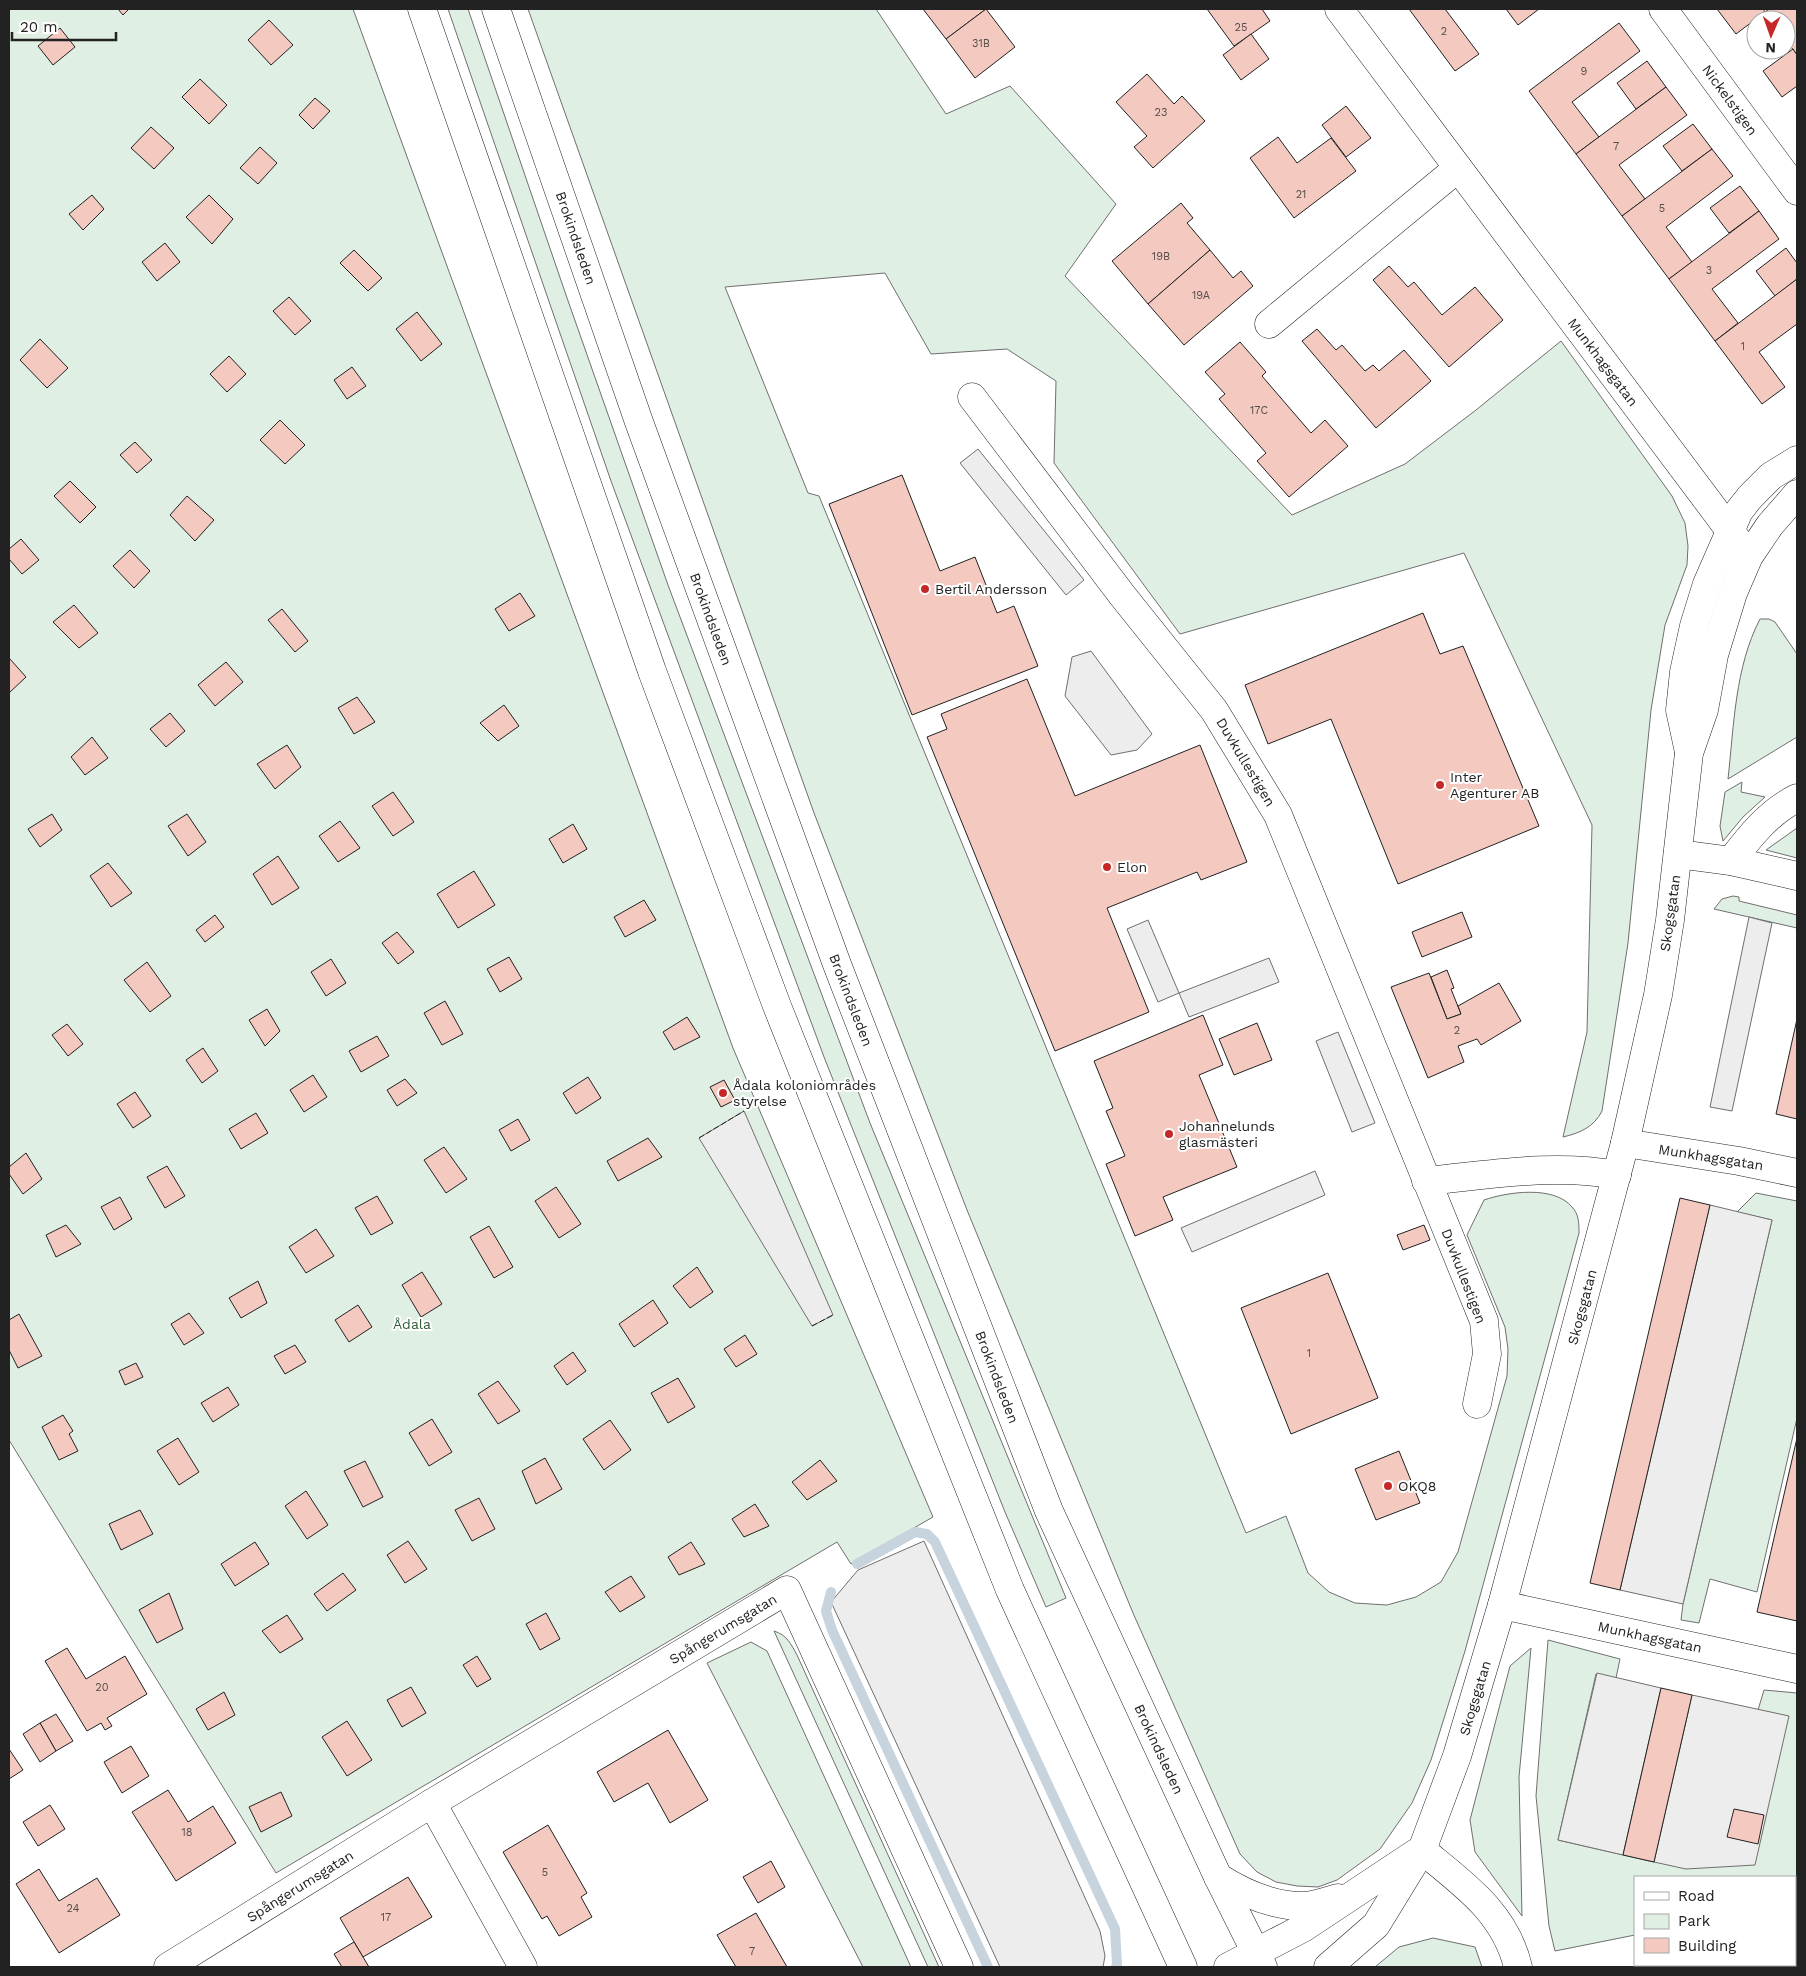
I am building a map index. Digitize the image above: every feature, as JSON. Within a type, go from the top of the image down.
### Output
[{"type":"street","points":[[422,9],[652,671],[777,1006],[1010,1590],[1183,1967]]},
{"type":"street","name":"Brokindsleden","points":[[496,9],[639,422],[838,967],[1050,1511],[1218,1876],[1260,1960]]},
{"type":"street","name":"Munkhagsgatan","points":[[1339,9],[1749,556]]},
{"type":"street","name":"Nickelstigen","points":[[1663,9],[1797,190]]},
{"type":"street","points":[[1269,324],[1458,168]]},
{"type":"street","name":"Duvkullestigen","points":[[972,397],[1122,595],[1214,710],[1278,815],[1484,1321],[1487,1354],[1477,1404]]},
{"type":"street","name":"Skogsgatan","points":[[1689,753],[1680,710],[1684,672],[1694,626],[1707,584],[1739,511],[1771,476],[1797,460]]},
{"type":"street","name":"Skogsgatan","points":[[1328,1967],[1376,1925],[1422,1850],[1457,1756],[1502,1605],[1625,1143],[1658,995],[1670,920],[1689,753],[1704,710],[1714,655],[1729,607],[1749,556],[1770,524],[1797,494]]},
{"type":"street","points":[[1731,861],[1761,824],[1785,804],[1797,798]]},
{"type":"street","points":[[1678,854],[1731,861],[1797,876]]},
{"type":"street","name":"Munkhagsgatan","points":[[1625,1143],[1739,1161],[1797,1173]]},
{"type":"street","points":[[1426,1181],[1548,1170],[1590,1170],[1617,1175]]},
{"type":"street","name":"Spångerumsgatan","points":[[168,1967],[432,1804],[787,1590],[959,1967]]},
{"type":"street","name":"Munkhagsgatan","points":[[1502,1605],[1797,1670]]},
{"type":"street","points":[[432,1804],[522,1967]]},
{"type":"street","points":[[1228,1967],[1260,1960],[1351,1895],[1422,1850],[1477,1895],[1499,1922],[1518,1967]]},
{"type":"street","points":[[1218,1876],[1242,1892],[1278,1903],[1304,1906],[1351,1895]]},
{"type":"green space","name":"Ådala","points":[[9,9],[353,9],[733,1048],[933,1517],[851,1564],[837,1542],[276,1873],[9,1440]]},
{"type":"green space","points":[[448,9],[468,9],[668,585],[870,1123],[1066,1598],[1046,1607],[1005,1512],[824,1057],[611,481]]},
{"type":"green space","points":[[528,9],[876,9],[946,114],[1010,86],[1116,204],[1065,276],[1292,515],[1405,464],[1476,410],[1561,341],[1672,496],[1685,523],[1688,546],[1687,565],[1665,625],[1651,710],[1628,943],[1602,1111],[1591,1125],[1575,1134],[1563,1137],[1587,1032],[1592,825],[1464,553],[1180,634],[1054,463],[1056,381],[1007,349],[931,354],[885,273],[725,287],[808,493],[819,496],[1246,1533],[1286,1516],[1308,1573],[1329,1592],[1355,1603],[1387,1605],[1416,1597],[1441,1582],[1458,1552],[1507,1376],[1508,1349],[1505,1327],[1467,1235],[1484,1200],[1505,1195],[1530,1192],[1554,1196],[1564,1200],[1572,1207],[1577,1216],[1579,1233],[1465,1651],[1431,1760],[1412,1803],[1380,1849],[1337,1880],[1318,1887],[1276,1882],[1257,1872],[1240,1854],[1133,1613],[967,1210],[814,813]]},
{"type":"green space","points":[[1760,619],[1769,619],[1775,622],[1797,654],[1797,737],[1728,779],[1740,676],[1752,637]]},
{"type":"green space","points":[[1742,782],[1741,792],[1765,797],[1743,817],[1723,841],[1720,826],[1725,792]]},
{"type":"green space","points":[[1797,828],[1797,858],[1766,850]]},
{"type":"green space","points":[[1733,896],[1739,897],[1739,901],[1797,915],[1797,928],[1714,909],[1722,899]]},
{"type":"green space","points":[[1756,1193],[1797,1201],[1797,1418],[1757,1592],[1710,1579],[1699,1623],[1681,1620],[1683,1604],[1772,1220],[1737,1212]]},
{"type":"green space","points":[[774,1631],[785,1637],[797,1655],[939,1967],[928,1967]]},
{"type":"green space","points":[[1548,1640],[1620,1659],[1616,1678],[1596,1674],[1558,1840],[1654,1862],[1789,1717],[1758,1710],[1764,1690],[1797,1693],[1797,1901],[1796,1876],[1634,1876],[1634,1935],[1555,1951],[1549,1926],[1536,1796]]},
{"type":"green space","points":[[751,1642],[767,1651],[911,1967],[863,1967],[707,1663]]},
{"type":"green space","points":[[1531,1648],[1519,1777],[1522,1916],[1475,1852],[1470,1820],[1510,1666]]},
{"type":"green space","points":[[1433,1938],[1475,1947],[1482,1967],[1375,1967],[1399,1947]]},
{"type":"shaded area","points":[[978,449],[1084,580],[1066,595],[960,463]]},
{"type":"shaded area","points":[[1091,651],[1152,734],[1137,750],[1111,755],[1065,696],[1072,657]]},
{"type":"shaded area","points":[[1749,917],[1772,923],[1732,1111],[1710,1107]]},
{"type":"shaded area","points":[[1148,920],[1179,993],[1158,1002],[1127,929]]},
{"type":"shaded area","points":[[1269,958],[1279,982],[1189,1017],[1179,993]]},
{"type":"shaded area","points":[[1338,1032],[1375,1123],[1352,1132],[1316,1041]]},
{"type":"shaded area","points":[[744,1111],[833,1315],[812,1326],[699,1138]]},
{"type":"shaded area","points":[[1315,1171],[1325,1195],[1192,1252],[1181,1228]]},
{"type":"shaded area","points":[[1710,1205],[1772,1220],[1683,1604],[1620,1590]]},
{"type":"shaded area","points":[[924,1541],[1100,1931],[1105,1956],[1103,1967],[1000,1967],[831,1602],[858,1570]]},
{"type":"shaded area","points":[[1597,1673],[1661,1688],[1623,1855],[1558,1840]]},
{"type":"shaded area","points":[[1692,1695],[1789,1716],[1755,1865],[1686,1869],[1654,1862]]},
{"type":"building","points":[[118,9],[129,9],[123,15]]},
{"type":"building","points":[[923,9],[986,9],[946,39]]},
{"type":"building","points":[[986,9],[1015,47],[975,78],[946,39]]},
{"type":"building","points":[[1207,9],[1262,9],[1270,21],[1234,46]]},
{"type":"building","points":[[1409,9],[1445,9],[1479,54],[1455,71]]},
{"type":"building","points":[[1506,9],[1539,9],[1518,25]]},
{"type":"building","points":[[1717,9],[1763,9],[1746,10],[1746,26],[1736,34]]},
{"type":"building","points":[[1797,9],[1797,55],[1796,10],[1768,10]]},
{"type":"building","points":[[269,20],[293,45],[271,65],[248,40]]},
{"type":"building","points":[[1619,23],[1640,51],[1572,102],[1599,137],[1576,154],[1529,91]]},
{"type":"building","points":[[60,28],[75,47],[53,65],[38,46]]},
{"type":"building","points":[[1251,34],[1269,59],[1241,80],[1223,55]]},
{"type":"building","points":[[1796,54],[1797,55],[1797,86],[1782,97],[1763,71],[1778,60],[1796,60]]},
{"type":"building","points":[[1647,61],[1666,87],[1636,109],[1617,83]]},
{"type":"building","points":[[1147,74],[1174,104],[1182,96],[1205,121],[1153,168],[1134,147],[1147,136],[1116,102]]},
{"type":"building","points":[[200,79],[227,105],[209,124],[182,97]]},
{"type":"building","points":[[1666,87],[1687,115],[1619,165],[1645,199],[1622,216],[1576,154]]},
{"type":"building","points":[[315,98],[330,111],[313,129],[299,115]]},
{"type":"building","points":[[1346,106],[1371,138],[1346,157],[1322,125]]},
{"type":"building","points":[[1693,124],[1712,149],[1682,171],[1663,146]]},
{"type":"building","points":[[151,127],[174,148],[154,169],[131,148]]},
{"type":"building","points":[[1278,137],[1297,163],[1331,138],[1356,171],[1294,218],[1250,158]]},
{"type":"building","points":[[260,147],[277,163],[258,184],[240,168]]},
{"type":"building","points":[[1712,149],[1733,176],[1666,227],[1692,262],[1669,279],[1622,216]]},
{"type":"building","points":[[1740,186],[1759,211],[1729,233],[1710,208]]},
{"type":"building","points":[[92,195],[104,209],[83,230],[69,214]]},
{"type":"building","points":[[209,195],[233,219],[212,244],[186,217]]},
{"type":"building","points":[[1181,203],[1193,218],[1187,223],[1210,250],[1148,304],[1112,261]]},
{"type":"building","points":[[1759,211],[1779,239],[1712,289],[1738,323],[1715,341],[1669,279]]},
{"type":"building","points":[[165,243],[180,262],[157,281],[142,262]]},
{"type":"building","points":[[1786,248],[1797,263],[1797,279],[1775,296],[1756,271]]},
{"type":"building","points":[[354,250],[382,278],[368,291],[340,263]]},
{"type":"building","points":[[1210,250],[1233,278],[1241,271],[1253,286],[1184,345],[1148,304]]},
{"type":"building","points":[[1389,266],[1408,287],[1414,282],[1442,315],[1475,287],[1503,320],[1449,367],[1373,280]]},
{"type":"building","points":[[1797,279],[1797,324],[1759,352],[1785,387],[1762,404],[1715,341]]},
{"type":"building","points":[[289,297],[311,321],[295,335],[273,311]]},
{"type":"building","points":[[417,312],[442,344],[421,361],[396,329]]},
{"type":"building","points":[[1317,329],[1336,350],[1342,345],[1365,371],[1373,365],[1379,371],[1404,350],[1431,381],[1376,428],[1302,341]]},
{"type":"building","points":[[40,339],[68,368],[47,388],[20,360]]},
{"type":"building","points":[[1240,342],[1266,372],[1262,376],[1311,433],[1325,420],[1348,446],[1289,497],[1257,461],[1266,453],[1219,399],[1225,394],[1205,372]]},
{"type":"building","points":[[229,356],[246,374],[227,392],[210,374]]},
{"type":"building","points":[[352,367],[366,386],[347,399],[334,380]]},
{"type":"building","points":[[280,420],[305,445],[285,464],[260,440]]},
{"type":"building","points":[[135,442],[152,460],[137,473],[120,455]]},
{"type":"building","name":"Bertil Andersson","points":[[902,475],[940,571],[975,557],[997,613],[1014,606],[1038,666],[912,715],[829,504]]},
{"type":"building","points":[[70,481],[96,507],[80,523],[54,496]]},
{"type":"building","points":[[187,496],[214,520],[195,541],[170,515]]},
{"type":"building","points":[[21,539],[39,560],[22,574],[9,559],[9,549]]},
{"type":"building","points":[[130,550],[150,571],[134,588],[113,566]]},
{"type":"building","points":[[520,593],[535,616],[509,631],[495,609]]},
{"type":"building","points":[[74,605],[98,633],[79,648],[53,622]]},
{"type":"building","points":[[282,609],[308,641],[295,652],[268,620]]},
{"type":"building","name":"Inter Agenturer AB","points":[[1423,613],[1440,654],[1463,646],[1539,826],[1398,884],[1331,719],[1268,744],[1245,685]]},
{"type":"building","points":[[9,660],[26,677],[9,693]]},
{"type":"building","points":[[226,662],[243,682],[215,706],[198,685]]},
{"type":"building","name":"Elon","points":[[1027,679],[1075,796],[1200,745],[1247,862],[1201,880],[1197,872],[1107,908],[1149,1012],[1055,1051],[927,737],[947,729],[941,714]]},
{"type":"building","points":[[357,697],[375,722],[354,734],[338,708]]},
{"type":"building","points":[[504,705],[519,726],[498,741],[480,723]]},
{"type":"building","points":[[170,713],[185,731],[166,747],[150,729]]},
{"type":"building","points":[[92,737],[108,758],[85,775],[71,757]]},
{"type":"building","points":[[287,745],[301,767],[275,789],[257,764]]},
{"type":"building","points":[[393,792],[414,822],[393,836],[372,806]]},
{"type":"building","points":[[52,814],[62,830],[40,847],[28,829]]},
{"type":"building","points":[[187,814],[206,842],[188,856],[168,826]]},
{"type":"building","points":[[340,821],[360,848],[338,862],[319,836]]},
{"type":"building","points":[[573,824],[587,849],[563,863],[549,839]]},
{"type":"building","points":[[278,856],[299,888],[272,905],[253,874]]},
{"type":"building","points":[[108,863],[132,893],[111,907],[90,876]]},
{"type":"building","points":[[474,871],[495,905],[458,928],[437,894]]},
{"type":"building","points":[[644,900],[656,920],[625,937],[614,917]]},
{"type":"building","points":[[1462,912],[1472,937],[1422,957],[1412,932]]},
{"type":"building","points":[[215,915],[224,927],[205,942],[196,930]]},
{"type":"building","points":[[397,932],[414,952],[398,964],[382,943]]},
{"type":"building","points":[[509,957],[522,979],[500,992],[487,969]]},
{"type":"building","points":[[331,959],[346,983],[326,996],[311,972]]},
{"type":"building","points":[[147,962],[171,996],[150,1012],[124,980]]},
{"type":"building","points":[[1447,970],[1454,988],[1451,989],[1461,1014],[1447,1019],[1431,977]]},
{"type":"building","points":[[1429,973],[1447,1019],[1461,1014],[1458,1006],[1499,983],[1521,1021],[1481,1045],[1477,1039],[1458,1046],[1464,1062],[1428,1078],[1391,987]]},
{"type":"building","points":[[445,1001],[463,1034],[442,1045],[424,1013]]},
{"type":"building","points":[[267,1009],[280,1031],[265,1046],[249,1020]]},
{"type":"building","name":"Johannelunds glasmästeri","points":[[1203,1015],[1223,1065],[1199,1075],[1237,1167],[1163,1197],[1173,1220],[1135,1236],[1106,1164],[1125,1156],[1106,1111],[1113,1108],[1094,1061]]},
{"type":"building","points":[[687,1017],[700,1037],[674,1050],[663,1032]]},
{"type":"building","points":[[1797,1019],[1797,1119],[1776,1114]]},
{"type":"building","points":[[1257,1023],[1272,1060],[1234,1075],[1219,1039]]},
{"type":"building","points":[[67,1024],[83,1044],[68,1056],[52,1035]]},
{"type":"building","points":[[377,1036],[389,1056],[361,1072],[349,1051]]},
{"type":"building","points":[[203,1048],[218,1071],[202,1083],[186,1060]]},
{"type":"building","points":[[313,1075],[327,1097],[304,1112],[290,1090]]},
{"type":"building","points":[[588,1077],[601,1098],[576,1114],[563,1093]]},
{"type":"building","points":[[405,1079],[417,1093],[397,1106],[387,1090]]},
{"type":"building","name":"Ådala koloniområdes styrelse","points":[[724,1080],[735,1100],[721,1107],[710,1087]]},
{"type":"building","points":[[135,1092],[151,1116],[133,1128],[117,1104]]},
{"type":"building","points":[[256,1113],[268,1133],[241,1149],[229,1129]]},
{"type":"building","points":[[518,1119],[530,1140],[511,1151],[499,1130]]},
{"type":"building","points":[[648,1138],[662,1157],[618,1181],[607,1161]]},
{"type":"building","points":[[444,1147],[467,1179],[446,1193],[424,1160]]},
{"type":"building","points":[[26,1153],[42,1179],[23,1194],[9,1174],[9,1167]]},
{"type":"building","points":[[167,1166],[185,1196],[165,1208],[147,1177]]},
{"type":"building","points":[[556,1187],[581,1224],[559,1238],[535,1201]]},
{"type":"building","points":[[377,1196],[393,1223],[371,1235],[355,1208]]},
{"type":"building","points":[[120,1197],[132,1219],[114,1230],[101,1207]]},
{"type":"building","points":[[1680,1198],[1710,1205],[1620,1590],[1590,1583]]},
{"type":"building","points":[[66,1225],[81,1244],[56,1257],[46,1235]]},
{"type":"building","points":[[1424,1225],[1430,1240],[1403,1250],[1397,1235]]},
{"type":"building","points":[[489,1226],[513,1267],[494,1278],[470,1237]]},
{"type":"building","points":[[316,1229],[334,1256],[306,1273],[289,1247]]},
{"type":"building","points":[[697,1267],[713,1292],[690,1308],[673,1286]]},
{"type":"building","points":[[422,1272],[442,1304],[421,1317],[402,1285]]},
{"type":"building","points":[[1328,1273],[1378,1398],[1291,1434],[1241,1308]]},
{"type":"building","points":[[258,1281],[267,1303],[241,1318],[229,1298]]},
{"type":"building","points":[[653,1300],[668,1323],[634,1347],[619,1324]]},
{"type":"building","points":[[358,1305],[372,1327],[349,1342],[335,1320]]},
{"type":"building","points":[[189,1313],[204,1333],[184,1345],[171,1324]]},
{"type":"building","points":[[19,1314],[42,1356],[18,1368],[9,1350],[9,1320]]},
{"type":"building","points":[[745,1335],[757,1354],[736,1367],[724,1349]]},
{"type":"building","points":[[295,1345],[306,1362],[285,1374],[274,1356]]},
{"type":"building","points":[[573,1352],[586,1371],[567,1385],[554,1366]]},
{"type":"building","points":[[136,1363],[143,1377],[125,1385],[119,1371]]},
{"type":"building","points":[[678,1378],[695,1407],[668,1423],[651,1393]]},
{"type":"building","points":[[498,1381],[520,1411],[498,1424],[478,1394]]},
{"type":"building","points":[[228,1387],[239,1405],[213,1422],[201,1403]]},
{"type":"building","points":[[63,1415],[73,1431],[69,1434],[78,1451],[59,1460],[42,1427]]},
{"type":"building","points":[[432,1419],[452,1452],[429,1466],[409,1433]]},
{"type":"building","points":[[610,1420],[631,1450],[604,1470],[583,1439]]},
{"type":"building","points":[[178,1438],[199,1472],[179,1485],[157,1451]]},
{"type":"building","points":[[1797,1438],[1797,1621],[1757,1612]]},
{"type":"building","name":"OKQ8","points":[[1399,1451],[1420,1503],[1376,1520],[1355,1469]]},
{"type":"building","points":[[545,1458],[562,1489],[536,1504],[522,1471]]},
{"type":"building","points":[[820,1460],[837,1481],[807,1500],[792,1482]]},
{"type":"building","points":[[365,1461],[383,1497],[363,1507],[344,1471]]},
{"type":"building","points":[[306,1491],[328,1525],[307,1539],[285,1506]]},
{"type":"building","points":[[479,1498],[495,1529],[472,1541],[455,1510]]},
{"type":"building","points":[[755,1504],[769,1526],[744,1537],[732,1519]]},
{"type":"building","points":[[140,1510],[153,1534],[121,1550],[109,1524]]},
{"type":"building","points":[[408,1541],[427,1569],[405,1583],[387,1555]]},
{"type":"building","points":[[255,1542],[269,1564],[235,1586],[221,1564]]},
{"type":"building","points":[[691,1542],[705,1564],[679,1575],[668,1557]]},
{"type":"building","points":[[343,1573],[356,1590],[327,1611],[314,1594]]},
{"type":"building","points":[[631,1576],[645,1597],[620,1612],[605,1592]]},
{"type":"building","points":[[169,1593],[183,1629],[157,1643],[139,1610]]},
{"type":"building","points":[[546,1613],[560,1639],[540,1650],[526,1624]]},
{"type":"building","points":[[287,1615],[303,1639],[280,1653],[262,1631]]},
{"type":"building","points":[[67,1648],[86,1679],[125,1656],[147,1694],[107,1718],[112,1726],[105,1730],[101,1723],[87,1731],[45,1661]]},
{"type":"building","points":[[477,1656],[491,1679],[477,1687],[463,1665]]},
{"type":"building","points":[[411,1687],[426,1713],[402,1727],[387,1700]]},
{"type":"building","points":[[1661,1688],[1692,1695],[1654,1862],[1623,1855]]},
{"type":"building","points":[[224,1692],[235,1715],[208,1730],[196,1709]]},
{"type":"building","points":[[56,1714],[73,1741],[56,1751],[40,1723]]},
{"type":"building","points":[[347,1721],[372,1760],[347,1776],[322,1737]]},
{"type":"building","points":[[40,1723],[56,1751],[40,1762],[23,1734]]},
{"type":"building","points":[[668,1730],[708,1800],[670,1823],[648,1783],[614,1802],[597,1772]]},
{"type":"building","points":[[131,1746],[149,1776],[122,1793],[104,1762]]},
{"type":"building","points":[[9,1749],[23,1770],[9,1779]]},
{"type":"building","points":[[168,1790],[188,1822],[213,1806],[236,1843],[176,1881],[132,1812]]},
{"type":"building","points":[[281,1792],[292,1816],[261,1832],[249,1807]]},
{"type":"building","points":[[50,1805],[65,1829],[38,1846],[23,1822]]},
{"type":"building","points":[[1734,1809],[1764,1815],[1758,1844],[1727,1837]]},
{"type":"building","points":[[548,1825],[587,1893],[581,1897],[592,1917],[559,1936],[547,1916],[542,1919],[503,1852]]},
{"type":"building","points":[[771,1861],[785,1887],[758,1903],[743,1877]]},
{"type":"building","points":[[39,1869],[59,1901],[97,1878],[120,1915],[59,1953],[16,1884]]},
{"type":"building","points":[[408,1877],[432,1917],[363,1957],[340,1918]]},
{"type":"building","points":[[756,1913],[787,1967],[736,1967],[717,1935]]},
{"type":"building","points":[[354,1942],[369,1967],[342,1967],[334,1954]]},
{"type":"waterway","points":[[857,1564],[915,1532],[927,1534],[935,1542],[1115,1929],[1116,1967]]},
{"type":"waterway","points":[[831,1592],[826,1611],[832,1630],[988,1967]]},
{"type":"fence","points":[[699,1138],[744,1111]]},
{"type":"fence","points":[[812,1326],[833,1315]]},
{"type":"place","name":"Bertil Andersson","points":[[925,589]]},
{"type":"place","name":"Inter Agenturer AB","points":[[1440,785]]},
{"type":"place","name":"Elon","points":[[1107,867]]},
{"type":"place","name":"Ådala koloniområdes styrelse","points":[[723,1093]]},
{"type":"place","name":"Johannelunds glasmästeri","points":[[1169,1134]]},
{"type":"place","name":"OKQ8","points":[[1388,1486]]}]
